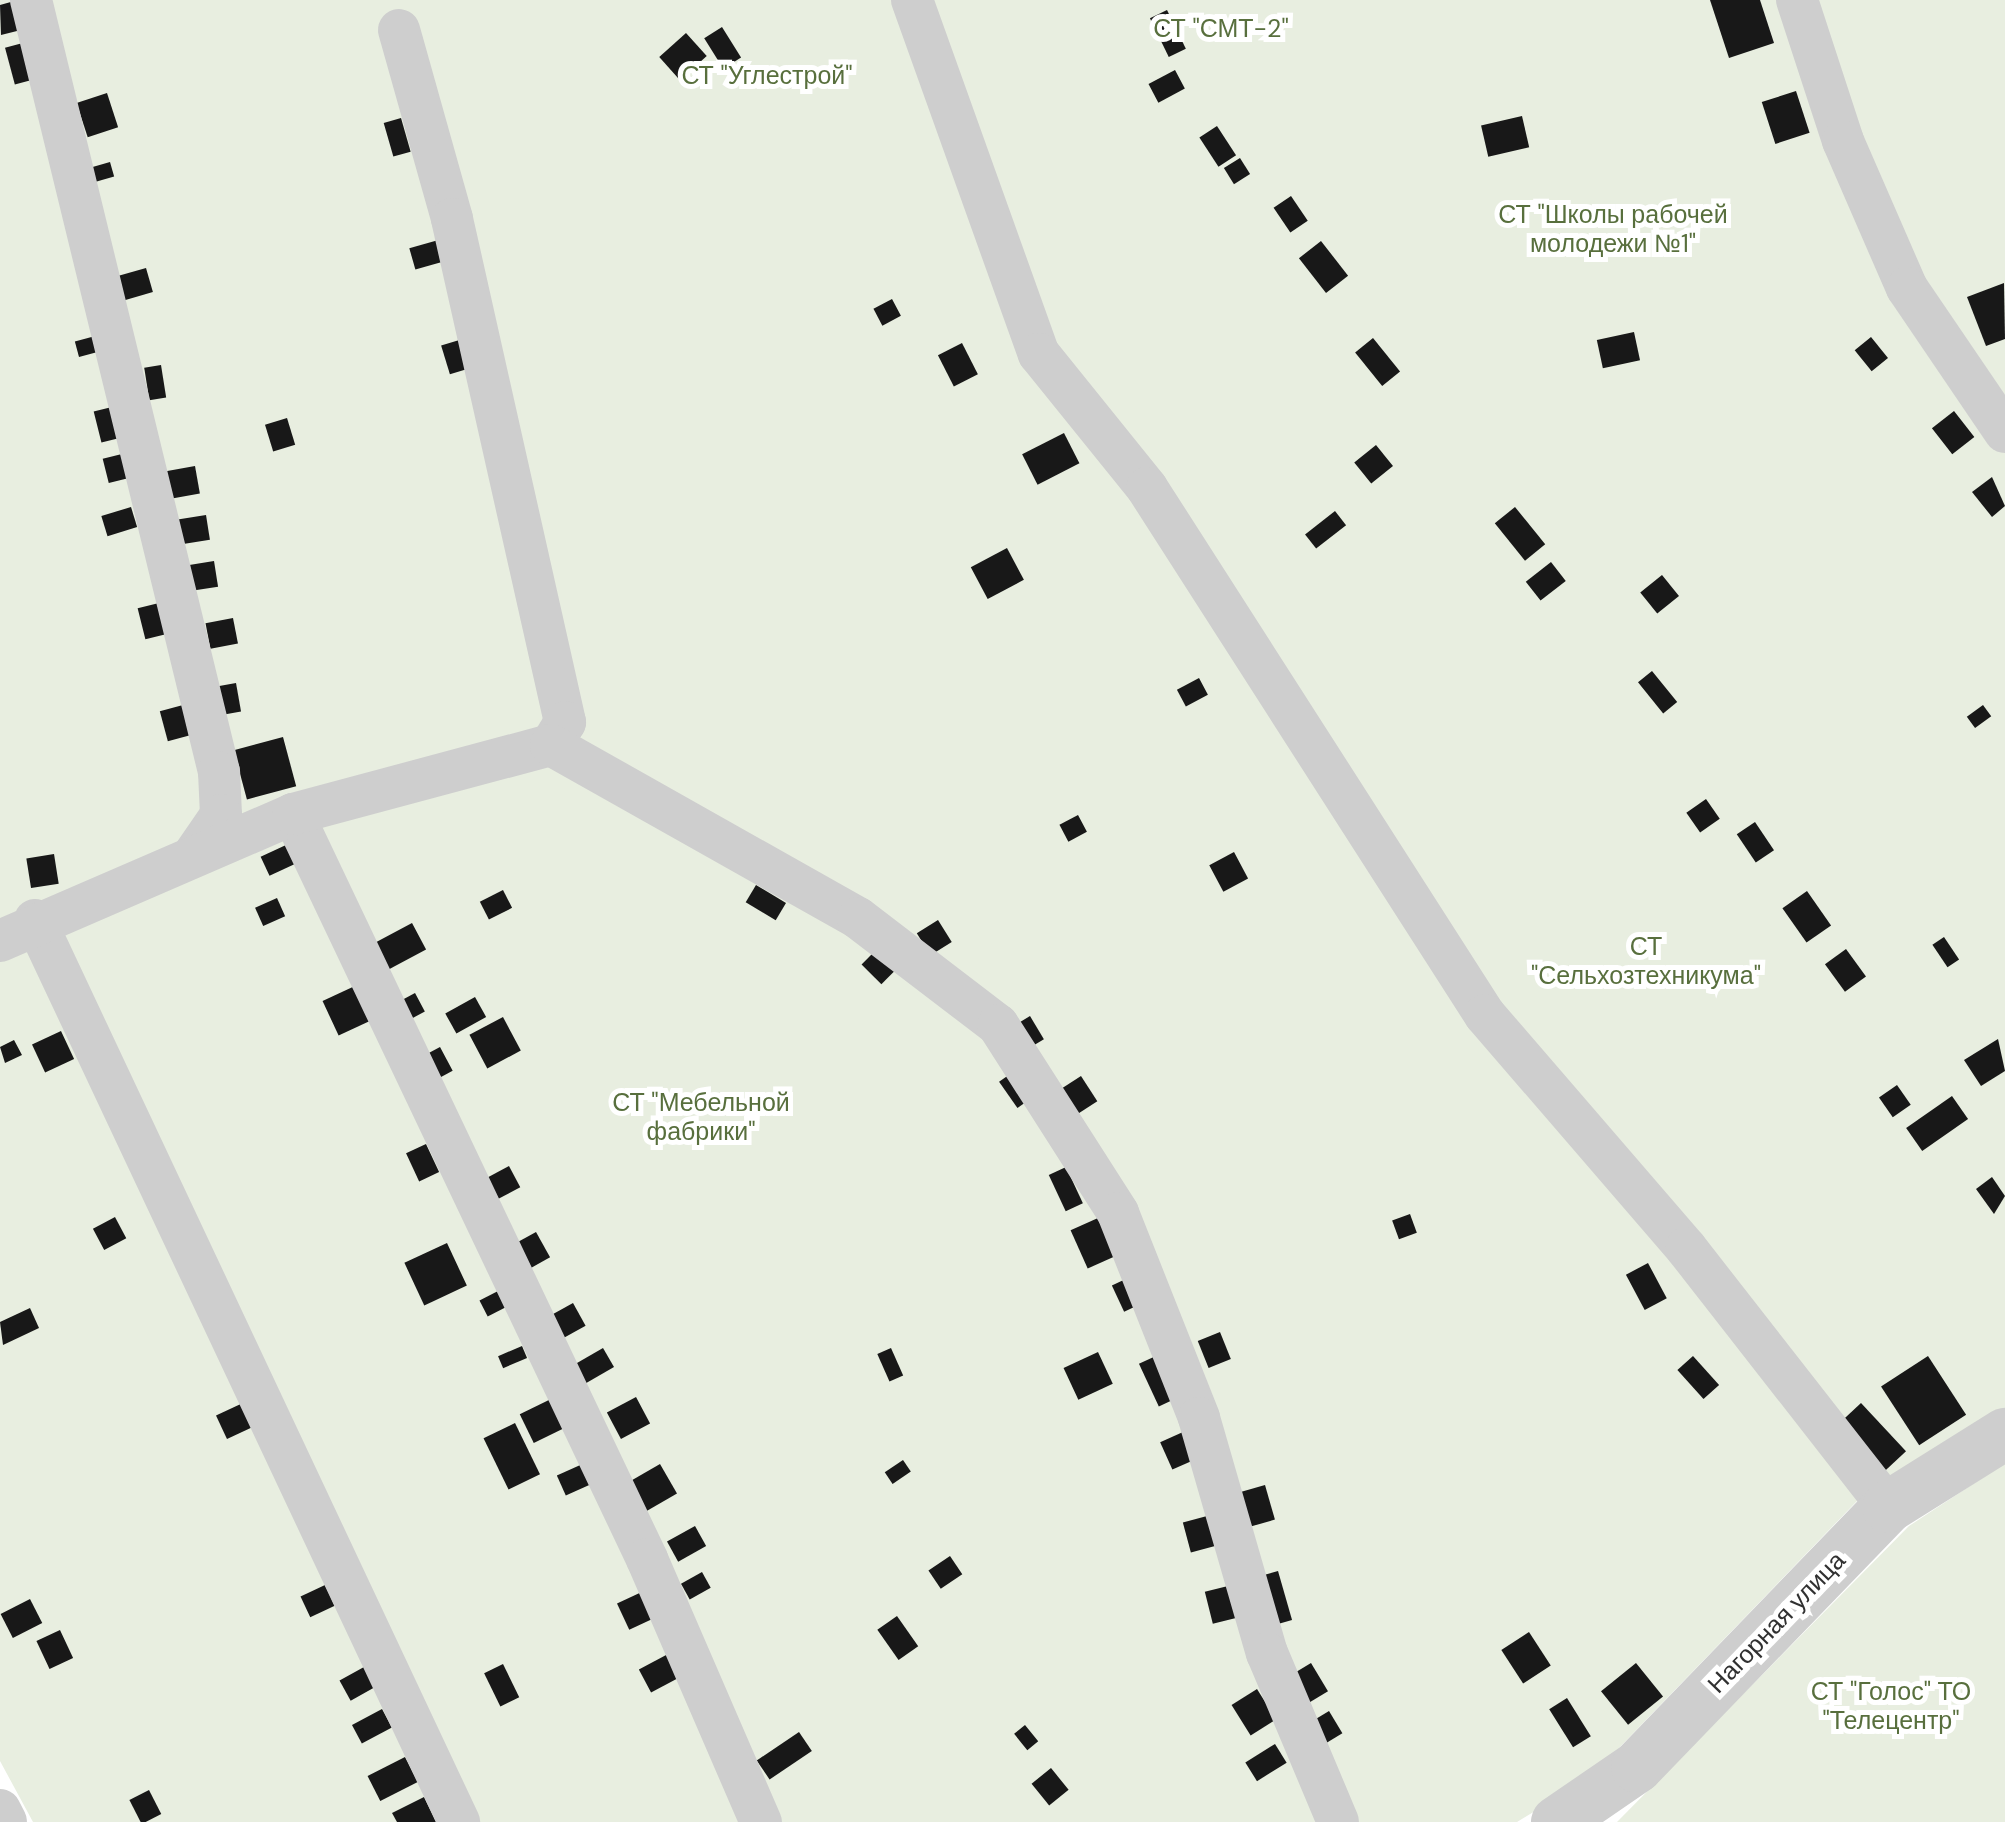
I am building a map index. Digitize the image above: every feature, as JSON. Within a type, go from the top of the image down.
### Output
[{"type":"street","points":[[31,0],[219,772],[221,815],[195,853]]},
{"type":"street","points":[[912,0],[1038,354],[1147,488],[1485,1015],[1686,1248],[1888,1506]]},
{"type":"street","points":[[1797,0],[1843,142],[1907,288],[2005,432]]},
{"type":"street","points":[[399,30],[452,219],[565,722],[551,745],[293,814],[18,931],[459,1822]]},
{"type":"street","points":[[551,745],[858,918],[998,1025],[1118,1213],[1198,1418],[1267,1653],[1338,1822]]},
{"type":"street","points":[[293,814],[647,1558],[761,1822]]},
{"type":"street","name":"Нагорная улица","points":[[1557,1822],[1638,1766],[1888,1506],[2005,1434]]},
{"type":"street","points":[[0,1810],[6,1822]]},
{"type":"green space","name":"СТ \"Мебельной фабрики\"","points":[[0,0],[2005,0],[2005,1411],[1858,1500],[1591,1777],[1517,1822],[33,1822],[0,1761]]},
{"type":"green space","name":"СТ \"Голос\" ТО \"Телецентр\"","points":[[2005,1463],[2005,1822],[1617,1822],[1909,1526]]},
{"type":"building","points":[[18,0],[25,29],[1,35],[0,5]]},
{"type":"building","points":[[1710,0],[1760,0],[1774,43],[1729,58]]},
{"type":"building","points":[[1167,10],[1186,49],[1169,57],[1150,18]]},
{"type":"building","points":[[722,27],[741,58],[723,69],[704,38]]},
{"type":"building","points":[[686,33],[707,56],[680,80],[659,57]]},
{"type":"building","points":[[34,40],[44,77],[15,84],[5,48]]},
{"type":"building","points":[[1175,70],[1185,89],[1158,103],[1149,84]]},
{"type":"building","points":[[1796,91],[1810,133],[1775,144],[1762,102]]},
{"type":"building","points":[[107,93],[118,127],[88,137],[77,103]]},
{"type":"building","points":[[1522,116],[1529,147],[1488,157],[1481,125]]},
{"type":"building","points":[[401,118],[411,152],[393,157],[384,123]]},
{"type":"building","points":[[1217,126],[1236,155],[1218,167],[1199,137]]},
{"type":"building","points":[[1240,158],[1250,174],[1234,184],[1224,168]]},
{"type":"building","points":[[110,162],[114,176],[96,182],[92,167]]},
{"type":"building","points":[[1291,196],[1308,221],[1290,233],[1274,208]]},
{"type":"building","points":[[442,239],[448,260],[415,270],[409,248]]},
{"type":"building","points":[[1321,241],[1348,276],[1326,293],[1299,258]]},
{"type":"building","points":[[146,268],[153,292],[121,301],[114,277]]},
{"type":"building","points":[[2004,283],[2005,339],[1986,346],[1967,297]]},
{"type":"building","points":[[892,299],[901,316],[882,326],[873,309]]},
{"type":"building","points":[[1634,332],[1640,360],[1603,368],[1597,340]]},
{"type":"building","points":[[99,335],[103,350],[79,357],[75,341]]},
{"type":"building","points":[[1871,337],[1888,358],[1872,371],[1855,350]]},
{"type":"building","points":[[466,338],[475,367],[450,374],[441,346]]},
{"type":"building","points":[[1373,338],[1400,371],[1382,386],[1355,352]]},
{"type":"building","points":[[962,343],[978,374],[954,386],[938,355]]},
{"type":"building","points":[[161,365],[166,398],[149,400],[144,368]]},
{"type":"building","points":[[116,406],[124,437],[101,443],[94,412]]},
{"type":"building","points":[[1954,411],[1974,437],[1952,454],[1932,428]]},
{"type":"building","points":[[287,418],[295,445],[273,452],[265,425]]},
{"type":"building","points":[[1064,433],[1079,463],[1038,485],[1022,454]]},
{"type":"building","points":[[1376,445],[1393,466],[1371,484],[1354,463]]},
{"type":"building","points":[[126,453],[132,477],[109,483],[103,459]]},
{"type":"building","points":[[195,466],[200,494],[169,499],[164,471]]},
{"type":"building","points":[[1992,477],[2005,506],[1992,517],[1972,492]]},
{"type":"building","points":[[131,507],[137,527],[107,536],[101,516]]},
{"type":"building","points":[[1515,507],[1545,544],[1525,561],[1495,523]]},
{"type":"building","points":[[1335,511],[1346,525],[1316,549],[1305,534]]},
{"type":"building","points":[[206,515],[210,540],[175,545],[171,520]]},
{"type":"building","points":[[1007,548],[1024,580],[988,599],[971,567]]},
{"type":"building","points":[[214,561],[218,587],[193,591],[189,565]]},
{"type":"building","points":[[1551,562],[1566,581],[1541,601],[1526,582]]},
{"type":"building","points":[[1662,575],[1679,596],[1657,614],[1640,593]]},
{"type":"building","points":[[159,603],[167,634],[145,639],[138,608]]},
{"type":"building","points":[[233,618],[238,644],[210,649],[206,623]]},
{"type":"building","points":[[1652,671],[1677,702],[1663,713],[1638,682]]},
{"type":"building","points":[[1199,678],[1208,695],[1186,707],[1177,690]]},
{"type":"building","points":[[236,683],[241,712],[217,716],[212,687]]},
{"type":"building","points":[[183,705],[191,735],[168,741],[160,711]]},
{"type":"building","points":[[1983,705],[1991,716],[1975,728],[1967,717]]},
{"type":"building","points":[[283,737],[296,786],[247,799],[234,750]]},
{"type":"building","points":[[1706,799],[1720,819],[1700,832],[1686,813]]},
{"type":"building","points":[[1078,815],[1087,832],[1068,842],[1059,825]]},
{"type":"building","points":[[1755,822],[1774,850],[1756,862],[1737,834]]},
{"type":"building","points":[[286,845],[295,864],[269,876],[261,857]]},
{"type":"building","points":[[1234,852],[1248,878],[1223,892],[1209,865]]},
{"type":"building","points":[[54,854],[59,884],[31,888],[26,858]]},
{"type":"building","points":[[756,885],[786,903],[776,920],[746,902]]},
{"type":"building","points":[[503,890],[512,908],[489,920],[480,902]]},
{"type":"building","points":[[1807,891],[1831,925],[1807,943],[1782,908]]},
{"type":"building","points":[[277,898],[285,916],[263,926],[255,908]]},
{"type":"building","points":[[938,920],[952,942],[931,955],[917,933]]},
{"type":"building","points":[[412,923],[426,949],[380,974],[366,947]]},
{"type":"building","points":[[1944,937],[1959,959],[1947,967],[1932,945]]},
{"type":"building","points":[[1846,949],[1866,977],[1845,992],[1825,964]]},
{"type":"building","points":[[875,951],[895,971],[881,984],[862,964]]},
{"type":"building","points":[[357,985],[373,1019],[339,1035],[323,1001]]},
{"type":"building","points":[[415,993],[425,1012],[407,1021],[397,1002]]},
{"type":"building","points":[[475,997],[486,1017],[456,1034],[445,1013]]},
{"type":"building","points":[[1030,1016],[1044,1039],[1027,1049],[1013,1026]]},
{"type":"building","points":[[503,1017],[521,1051],[487,1068],[469,1035]]},
{"type":"building","points":[[61,1031],[74,1059],[45,1073],[32,1045]]},
{"type":"building","points":[[1998,1039],[2005,1071],[1981,1086],[1964,1060]]},
{"type":"building","points":[[14,1040],[22,1055],[5,1063],[0,1047]]},
{"type":"building","points":[[440,1047],[453,1071],[429,1084],[416,1060]]},
{"type":"building","points":[[1013,1072],[1031,1098],[1017,1108],[999,1082]]},
{"type":"building","points":[[1081,1076],[1097,1101],[1077,1114],[1061,1089]]},
{"type":"building","points":[[1897,1085],[1911,1105],[1893,1117],[1879,1098]]},
{"type":"building","points":[[1952,1096],[1968,1119],[1922,1151],[1906,1128]]},
{"type":"building","points":[[426,1144],[439,1172],[419,1181],[406,1153]]},
{"type":"building","points":[[509,1166],[520,1187],[488,1204],[477,1183]]},
{"type":"building","points":[[1066,1167],[1083,1203],[1066,1211],[1049,1175]]},
{"type":"building","points":[[1992,1177],[2005,1196],[1994,1214],[1976,1189]]},
{"type":"building","points":[[1410,1214],[1417,1233],[1399,1239],[1392,1220]]},
{"type":"building","points":[[115,1217],[126,1238],[104,1250],[93,1229]]},
{"type":"building","points":[[1098,1218],[1115,1256],[1088,1269],[1071,1230]]},
{"type":"building","points":[[536,1232],[550,1257],[526,1270],[512,1245]]},
{"type":"building","points":[[447,1243],[467,1286],[424,1305],[404,1263]]},
{"type":"building","points":[[1648,1263],[1667,1298],[1645,1310],[1626,1275]]},
{"type":"building","points":[[1130,1277],[1142,1303],[1124,1312],[1112,1285]]},
{"type":"building","points":[[500,1290],[508,1306],[488,1316],[480,1300]]},
{"type":"building","points":[[573,1303],[586,1326],[557,1342],[544,1319]]},
{"type":"building","points":[[30,1308],[39,1328],[3,1345],[0,1322]]},
{"type":"building","points":[[1220,1332],[1231,1359],[1209,1368],[1198,1341]]},
{"type":"building","points":[[522,1346],[527,1358],[503,1368],[498,1356]]},
{"type":"building","points":[[603,1348],[614,1367],[581,1386],[570,1367]]},
{"type":"building","points":[[891,1348],[903,1375],[889,1382],[877,1354]]},
{"type":"building","points":[[1098,1352],[1113,1384],[1078,1400],[1064,1368]]},
{"type":"building","points":[[1158,1355],[1178,1398],[1159,1406],[1139,1364]]},
{"type":"building","points":[[1693,1356],[1719,1385],[1703,1399],[1677,1370]]},
{"type":"building","points":[[1928,1356],[1966,1415],[1919,1445],[1881,1386]]},
{"type":"building","points":[[636,1397],[650,1423],[621,1439],[607,1412]]},
{"type":"building","points":[[553,1398],[567,1427],[534,1443],[520,1414]]},
{"type":"building","points":[[245,1402],[256,1426],[227,1439],[216,1416]]},
{"type":"building","points":[[1861,1403],[1906,1451],[1882,1474],[1837,1426]]},
{"type":"building","points":[[515,1423],[540,1474],[509,1490],[484,1438]]},
{"type":"building","points":[[1183,1432],[1195,1459],[1172,1470],[1160,1442]]},
{"type":"building","points":[[903,1460],[911,1472],[893,1484],[885,1472]]},
{"type":"building","points":[[587,1462],[596,1482],[566,1496],[557,1475]]},
{"type":"building","points":[[660,1464],[677,1493],[642,1513],[625,1484]]},
{"type":"building","points":[[1265,1485],[1275,1520],[1247,1528],[1237,1493]]},
{"type":"building","points":[[1207,1516],[1215,1546],[1191,1552],[1183,1522]]},
{"type":"building","points":[[695,1526],[706,1546],[678,1562],[667,1542]]},
{"type":"building","points":[[950,1556],[962,1574],[941,1589],[928,1571]]},
{"type":"building","points":[[1278,1571],[1292,1620],[1271,1626],[1257,1577]]},
{"type":"building","points":[[702,1572],[711,1588],[690,1599],[681,1584]]},
{"type":"building","points":[[325,1585],[335,1606],[310,1617],[301,1596]]},
{"type":"building","points":[[1232,1585],[1240,1617],[1213,1624],[1205,1592]]},
{"type":"building","points":[[646,1590],[658,1616],[629,1630],[617,1604]]},
{"type":"building","points":[[30,1599],[42,1623],[13,1638],[1,1614]]},
{"type":"building","points":[[897,1616],[918,1646],[899,1660],[877,1630]]},
{"type":"building","points":[[60,1630],[73,1658],[50,1669],[36,1641]]},
{"type":"building","points":[[1529,1632],[1551,1666],[1523,1684],[1501,1650]]},
{"type":"building","points":[[668,1654],[680,1677],[651,1692],[639,1669]]},
{"type":"building","points":[[1311,1663],[1328,1691],[1303,1706],[1286,1678]]},
{"type":"building","points":[[1636,1663],[1663,1696],[1628,1725],[1601,1691]]},
{"type":"building","points":[[503,1664],[519,1697],[500,1706],[484,1673]]},
{"type":"building","points":[[364,1667],[375,1687],[351,1701],[340,1681]]},
{"type":"building","points":[[1257,1689],[1276,1720],[1251,1735],[1232,1705]]},
{"type":"building","points":[[1567,1698],[1591,1736],[1573,1747],[1549,1709]]},
{"type":"building","points":[[382,1709],[392,1728],[362,1744],[352,1725]]},
{"type":"building","points":[[1329,1711],[1342,1733],[1319,1747],[1306,1725]]},
{"type":"building","points":[[1025,1725],[1038,1741],[1027,1750],[1014,1734]]},
{"type":"building","points":[[799,1732],[812,1751],[770,1780],[757,1761]]},
{"type":"building","points":[[1275,1744],[1287,1763],[1257,1781],[1245,1763]]},
{"type":"building","points":[[405,1757],[418,1782],[380,1801],[368,1776]]},
{"type":"building","points":[[1051,1768],[1069,1790],[1049,1805],[1032,1784]]},
{"type":"building","points":[[149,1790],[161,1814],[141,1822],[129,1800]]},
{"type":"building","points":[[424,1797],[436,1822],[397,1822],[392,1813]]},
{"type":"park label","name":"СТ \"СМТ-2\"","points":[[1221,29]]},
{"type":"park label","name":"СТ \"Углестрой\"","points":[[767,76]]},
{"type":"park label","name":"СТ \"Школы рабочей молодежи №1\"","points":[[1613,230]]},
{"type":"park label","name":"СТ \"Сельхозтехникума\"","points":[[1646,962]]}]
